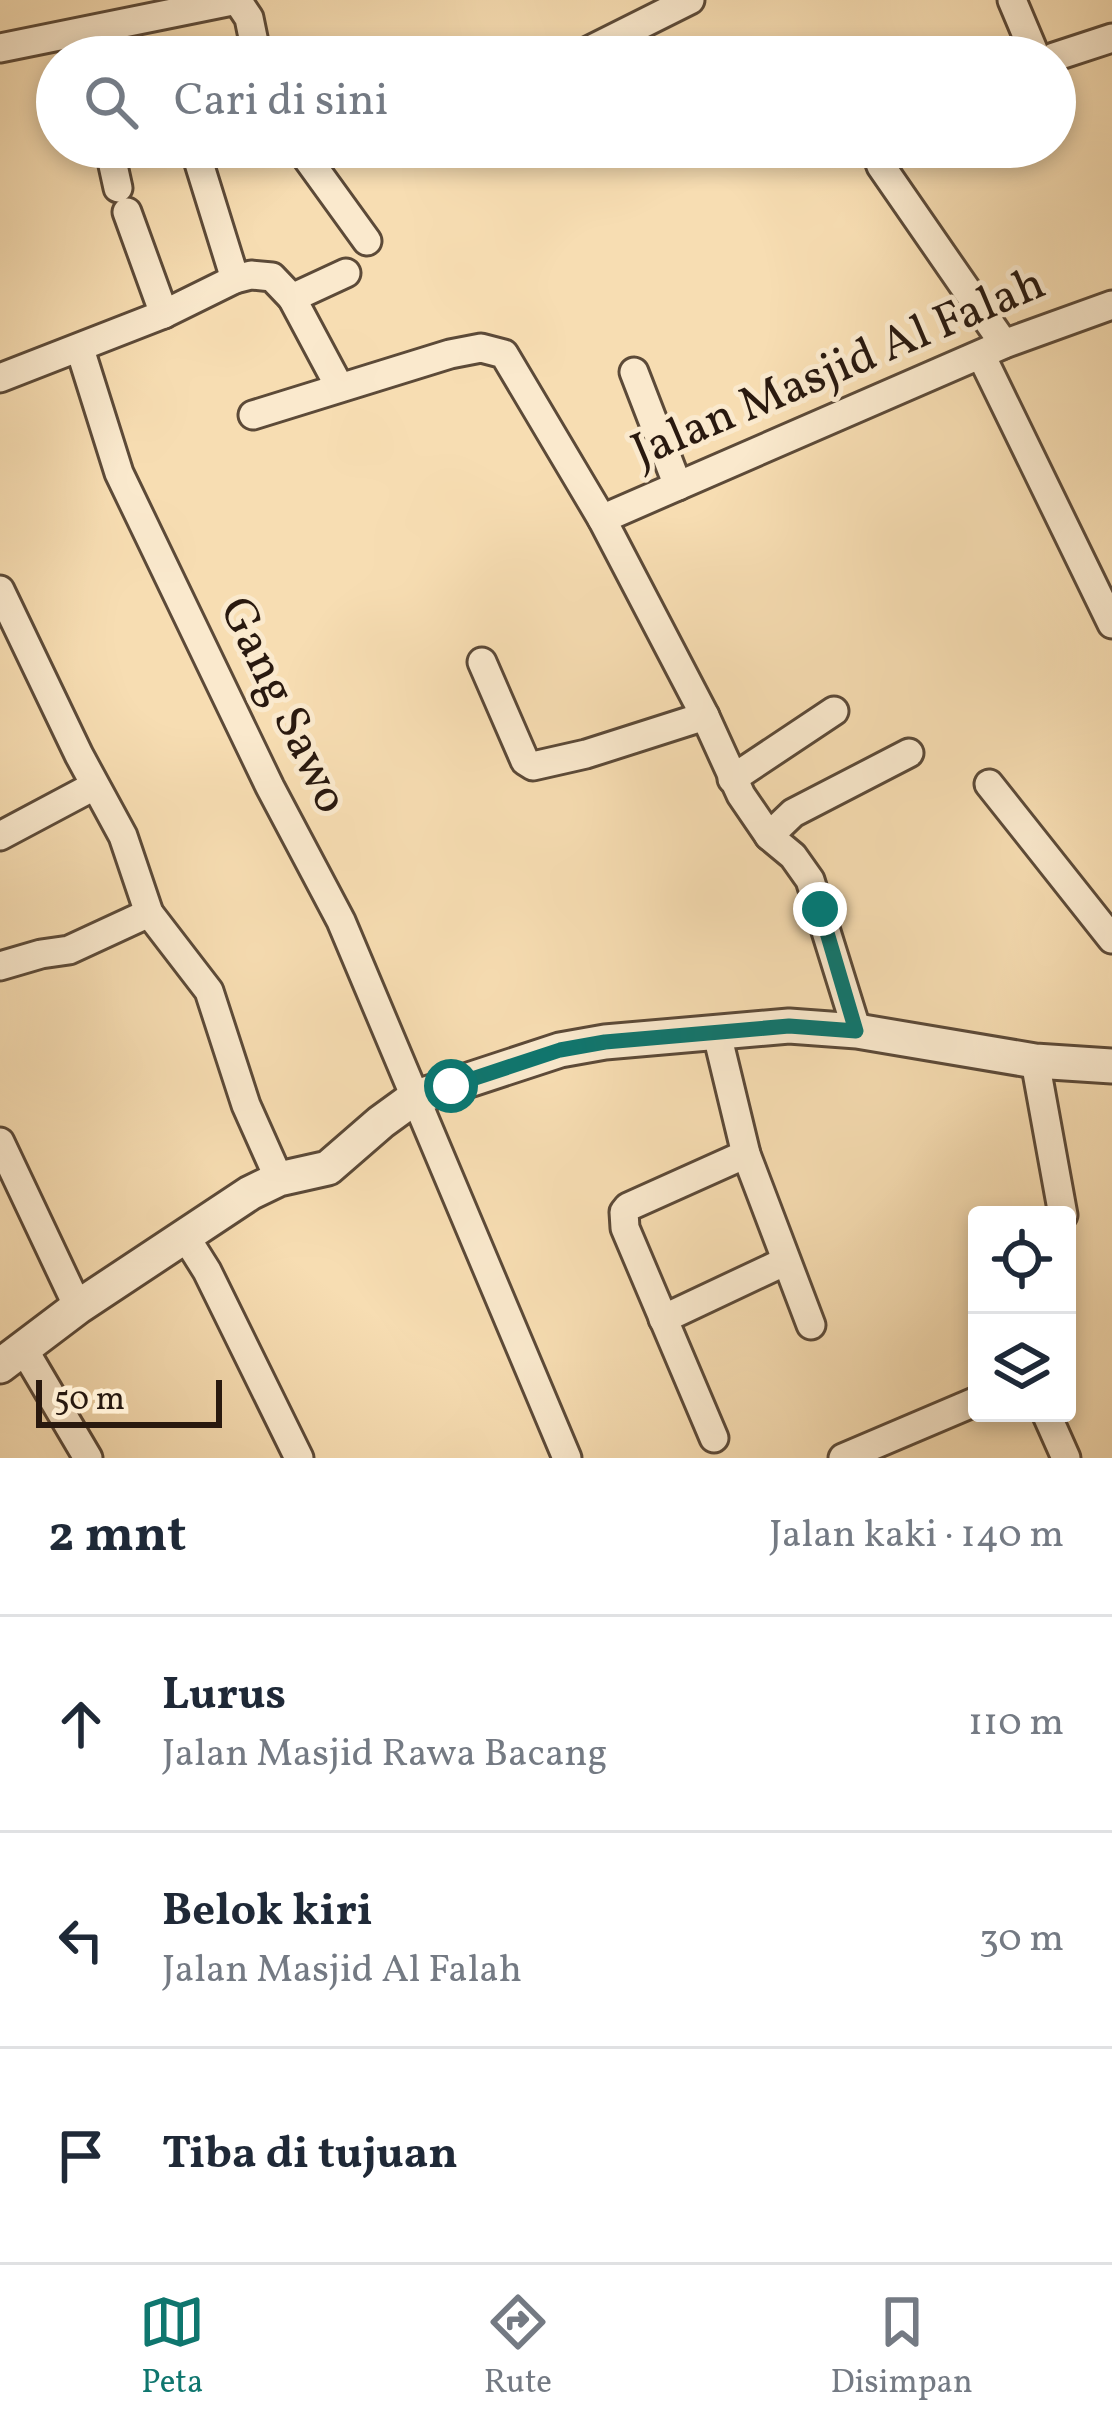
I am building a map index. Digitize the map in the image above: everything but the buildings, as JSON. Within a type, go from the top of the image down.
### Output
[{"type":"street","points":[[111,36],[237,0],[253,36]]},
{"type":"street","points":[[1012,0],[1027,36]]},
{"type":"street","points":[[622,36],[683,1]]},
{"type":"street","points":[[1076,50],[1112,38]]},
{"type":"street","points":[[0,48],[36,46]]},
{"type":"street","points":[[115,168],[164,314]]},
{"type":"street","points":[[201,168],[235,279]]},
{"type":"street","points":[[314,168],[368,242]]},
{"type":"street","points":[[882,168],[993,350],[1112,624]]},
{"type":"street","points":[[292,298],[346,273]]},
{"type":"street","points":[[0,378],[80,349],[250,275],[272,277],[292,298],[339,386]]},
{"type":"street","name":"Jalan Masjid Al Falah","points":[[602,519],[993,350],[1112,305]]},
{"type":"street","name":"Jalan Masjid Al Falah","points":[[253,415],[481,348],[504,354],[602,519],[705,716],[732,779],[769,836],[793,856],[810,880],[856,1031]]},
{"type":"street","name":"Gang Sawo","points":[[80,349],[119,473],[270,787],[341,921],[567,1458]]},
{"type":"street","points":[[634,372],[678,486]]},
{"type":"street","points":[[0,590],[123,836],[149,913],[209,991],[246,1106],[279,1179]]},
{"type":"street","points":[[482,662],[525,761],[532,766],[705,716]]},
{"type":"street","points":[[732,779],[834,711]]},
{"type":"street","points":[[769,836],[793,812],[909,753]]},
{"type":"street","points":[[989,784],[1112,939]]},
{"type":"street","points":[[0,836],[94,786]]},
{"type":"street","points":[[0,966],[69,950],[149,913]]},
{"type":"street","points":[[88,1458],[12,1357],[78,1307],[250,1193],[279,1179],[328,1168],[415,1098],[560,1050],[716,1030],[789,1026],[856,1031],[1035,1061],[1112,1066]]},
{"type":"street","points":[[716,1030],[746,1154],[811,1325]]},
{"type":"street","points":[[1035,1061],[1061,1206]]},
{"type":"street","points":[[0,1142],[78,1307]]},
{"type":"street","points":[[714,1438],[625,1228],[624,1212],[746,1154]]},
{"type":"street","points":[[185,1236],[299,1458]]},
{"type":"street","points":[[663,1319],[786,1261]]},
{"type":"street","points":[[843,1458],[968,1405]]},
{"type":"street","points":[[1050,1422],[1066,1458]]},
{"type":"route","points":[[451,1086],[560,1050],[605,1042],[789,1026],[856,1031],[820,909]]}]
